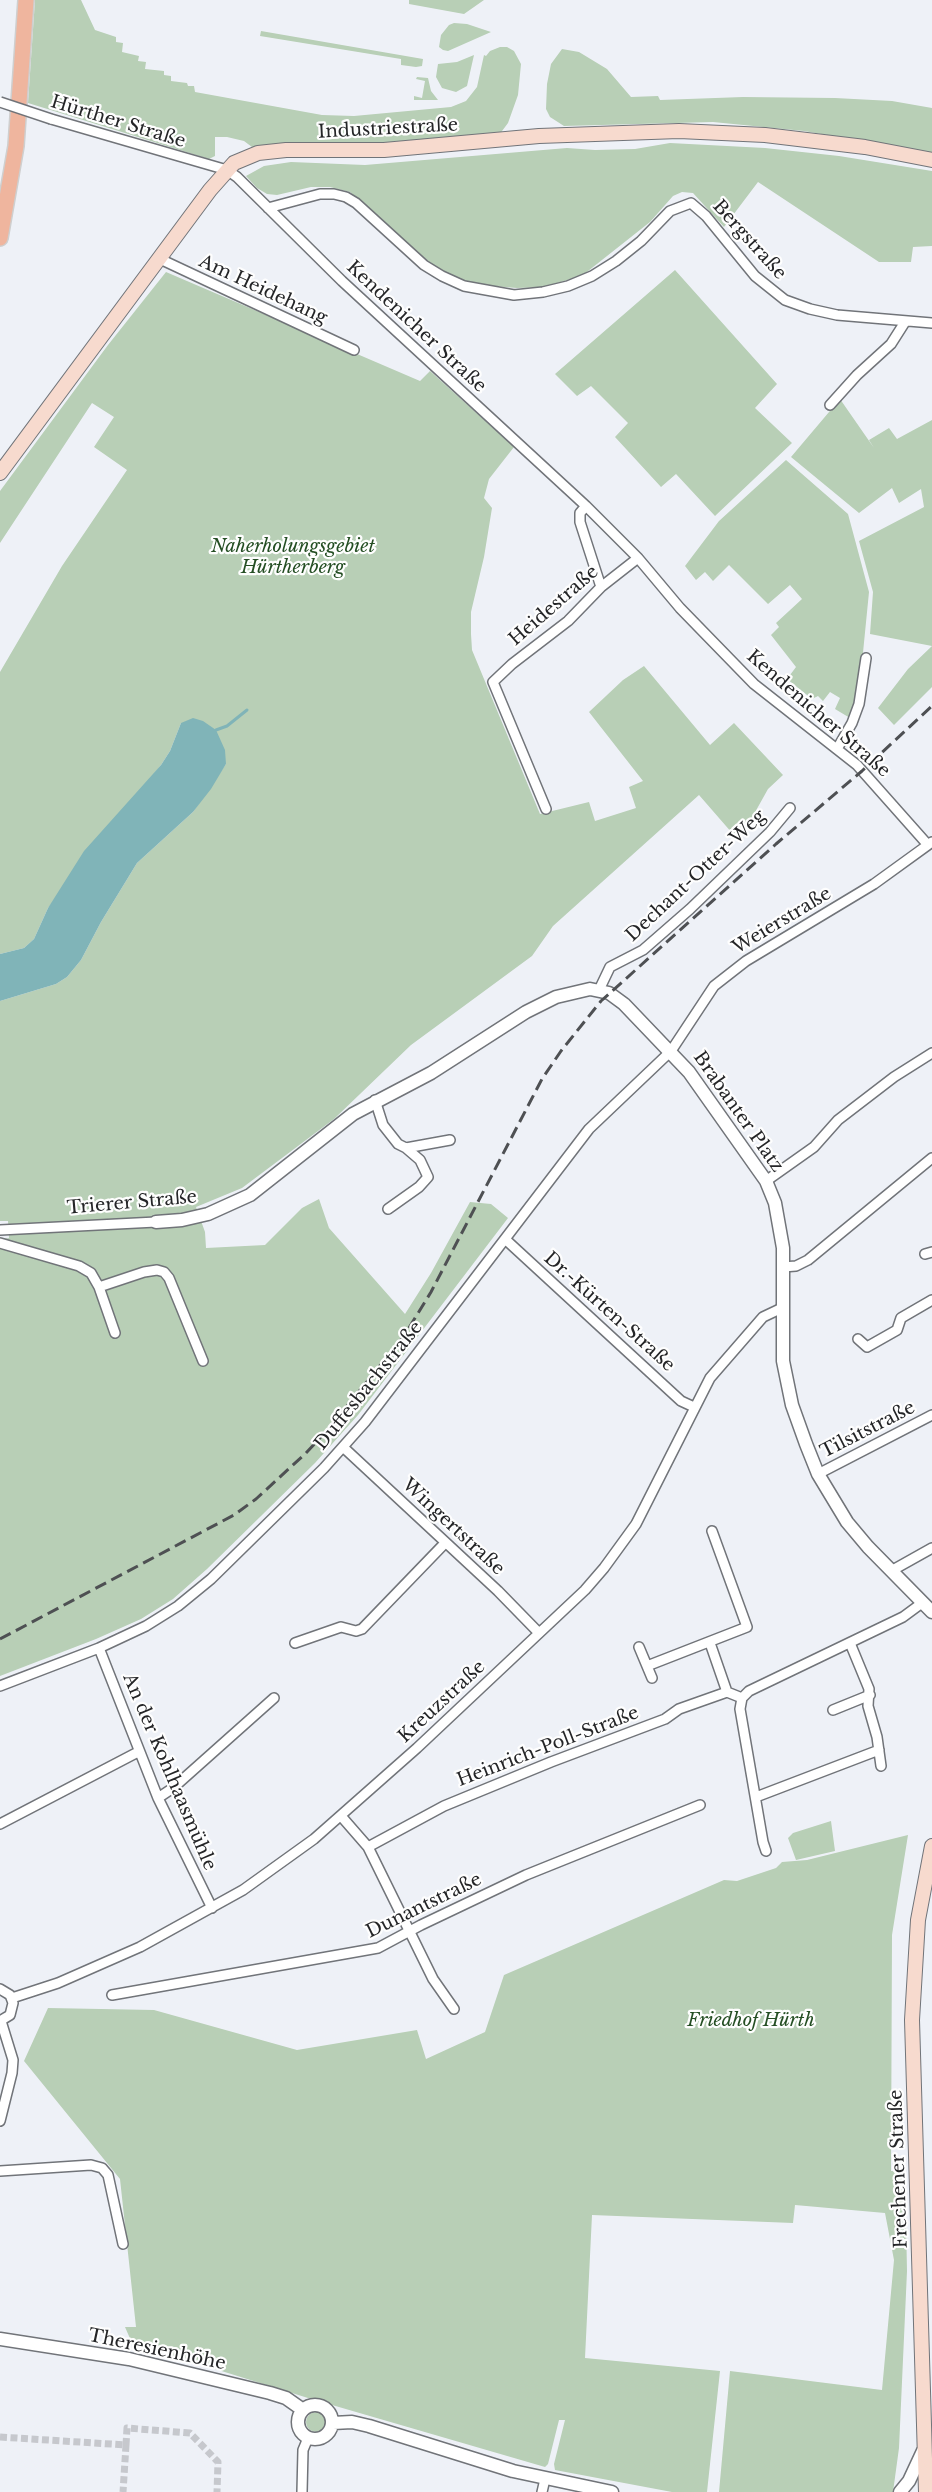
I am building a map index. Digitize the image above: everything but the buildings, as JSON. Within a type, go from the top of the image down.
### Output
[{"type":"main road","points":[[0,238],[16,146],[26,0]]},
{"type":"main road","name":"Industriestraße","points":[[0,473],[226,170],[234,163],[258,153],[286,150],[384,150],[539,136],[656,132],[765,135],[865,147],[932,159]]},
{"type":"main road","name":"Frechener Straße","points":[[926,2492],[912,2020],[918,1920],[932,1846]]},
{"type":"street","name":"Hürther Straße","points":[[0,102],[226,170]]},
{"type":"street","name":"Kendenicher Straße","points":[[226,170],[237,177],[342,281],[586,506],[638,558],[680,608],[754,684],[866,774],[930,843]]},
{"type":"street","name":"Bergstraße","points":[[268,208],[320,194],[346,197],[356,203],[424,265],[442,276],[464,286],[514,295],[543,292],[568,286],[592,276],[641,241],[670,211],[691,203],[706,216],[755,276],[770,291],[785,300],[837,315],[932,323]]},
{"type":"street","name":"Am Heidehang","points":[[160,259],[354,350]]},
{"type":"street","points":[[830,405],[857,375],[891,344],[904,322]]},
{"type":"street","points":[[586,506],[579,516],[580,522],[601,586]]},
{"type":"street","name":"Heidestraße","points":[[546,808],[493,682],[512,664],[568,621],[601,586],[638,558]]},
{"type":"street","points":[[837,749],[852,723],[859,704],[866,658]]},
{"type":"street","name":"Dechant-Otter-Weg","points":[[599,990],[610,967],[643,950],[682,916],[770,832],[790,808]]},
{"type":"street","name":"Weierstraße","points":[[671,1051],[723,976],[762,950],[874,884],[930,843]]},
{"type":"street","name":"Trierer Straße","points":[[0,1230],[182,1220],[208,1214],[250,1195],[352,1114],[375,1100],[431,1073],[526,1012],[556,997],[578,990],[599,990]]},
{"type":"street","points":[[599,990],[609,993],[624,1004],[671,1051]]},
{"type":"street","name":"Brabanter Platz","points":[[671,1051],[689,1072],[766,1181],[775,1203],[780,1225],[783,1267],[783,1361],[795,1415],[818,1474],[847,1522],[932,1612]]},
{"type":"street","name":"Duffesbachstraße","points":[[0,1686],[99,1648],[146,1626],[178,1606],[211,1579],[343,1447],[365,1422],[589,1129],[671,1051]]},
{"type":"street","points":[[766,1181],[814,1147],[838,1120],[894,1077],[932,1053]]},
{"type":"street","points":[[375,1100],[383,1125],[398,1144],[420,1160],[428,1176],[419,1187],[388,1209]]},
{"type":"street","points":[[406,1148],[450,1140]]},
{"type":"street","points":[[783,1267],[796,1266],[808,1260],[932,1158]]},
{"type":"street","name":"Dr.-Kürten-Straße","points":[[505,1239],[681,1401],[694,1407]]},
{"type":"street","points":[[0,1243],[79,1266],[91,1273],[99,1287],[116,1333]]},
{"type":"street","points":[[99,1287],[144,1272],[157,1270],[164,1272],[169,1278],[203,1361]]},
{"type":"street","points":[[858,1338],[867,1347],[897,1330],[900,1318],[932,1300]]},
{"type":"street","name":"Kreuzstraße","points":[[12,1998],[58,1983],[140,1947],[212,1908],[277,1867],[315,1839],[458,1712],[585,1590],[622,1545],[640,1516],[710,1378],[755,1324],[769,1312],[782,1308]]},
{"type":"street","name":"Tilsitstraße","points":[[818,1474],[932,1415]]},
{"type":"street","name":"Wingertstraße","points":[[343,1447],[498,1591],[538,1633]]},
{"type":"street","points":[[647,1666],[747,1627],[712,1531]]},
{"type":"street","points":[[294,1643],[341,1627],[356,1631],[362,1629],[445,1543]]},
{"type":"street","points":[[891,1571],[932,1548]]},
{"type":"street","points":[[766,1851],[740,1709],[742,1698],[749,1691],[903,1617],[922,1603]]},
{"type":"street","points":[[710,1643],[727,1692],[742,1698]]},
{"type":"street","points":[[850,1643],[870,1695],[868,1706],[881,1766]]},
{"type":"street","points":[[639,1647],[652,1678]]},
{"type":"street","name":"An der Kohlhaasmühle","points":[[99,1648],[138,1752],[212,1908]]},
{"type":"street","name":"Heinrich-Poll-Straße","points":[[368,1847],[444,1806],[489,1786],[665,1719],[679,1709],[727,1692]]},
{"type":"street","points":[[833,1710],[870,1695]]},
{"type":"street","points":[[158,1798],[173,1788],[274,1698]]},
{"type":"street","points":[[756,1797],[879,1750]]},
{"type":"street","points":[[0,1824],[138,1752]]},
{"type":"street","name":"Dunantstraße","points":[[112,1995],[363,1953],[378,1948],[526,1875],[700,1805]]},
{"type":"street","points":[[340,1816],[368,1847],[408,1932],[433,1979],[454,2009]]},
{"type":"street","points":[[0,1989],[6,1991],[12,1998],[12,2012],[1,2021],[13,2060],[0,2121]]},
{"type":"street","points":[[0,2171],[91,2165],[102,2168],[108,2175],[123,2244]]},
{"type":"street","name":"Theresienhöhe","points":[[0,2339],[152,2365],[270,2393],[286,2398],[303,2410],[314,2405],[325,2408],[333,2423]]},
{"type":"street","points":[[303,2410],[298,2426],[300,2431],[314,2440],[325,2437],[333,2423],[352,2422],[545,2479],[612,2492]]},
{"type":"street","points":[[302,2492],[303,2450],[308,2438]]},
{"type":"street","points":[[900,2492],[909,2481],[923,2451]]},
{"type":"street","points":[[542,2492],[545,2479]]},
{"type":"green space","points":[[35,0],[81,0],[95,30],[116,37],[116,42],[123,43],[122,52],[139,56],[138,61],[146,62],[145,69],[164,71],[164,75],[171,76],[171,81],[194,86],[195,92],[322,115],[354,116],[451,107],[466,101],[477,87],[484,55],[500,47],[507,47],[514,51],[521,64],[518,95],[508,123],[499,135],[384,145],[309,144],[252,147],[244,141],[215,137],[215,156],[209,159],[28,103]]},
{"type":"green space","points":[[409,0],[484,0],[464,14],[409,4]]},
{"type":"green space","points":[[467,24],[491,32],[448,51],[443,50],[439,47],[441,35],[449,25]]},
{"type":"green space","points":[[261,31],[423,59],[422,66],[401,65],[401,59],[260,36]]},
{"type":"green space","points":[[562,49],[579,52],[607,69],[631,97],[658,96],[660,100],[743,97],[835,98],[892,101],[932,108],[932,153],[804,131],[713,122],[564,126],[550,117],[546,109],[551,64]]},
{"type":"green space","points":[[474,55],[467,86],[456,92],[442,88],[436,77],[438,64],[457,62]]},
{"type":"green space","points":[[417,77],[428,78],[431,91],[438,100],[414,100],[414,96],[422,98],[425,81],[416,79]]},
{"type":"green space","points":[[670,143],[765,148],[839,156],[932,171],[932,246],[913,247],[911,262],[879,262],[758,182],[724,227],[693,193],[682,192],[673,196],[650,222],[583,275],[545,287],[492,286],[468,283],[446,273],[428,261],[350,192],[330,187],[311,187],[277,195],[267,194],[257,188],[246,176],[264,166],[291,162],[365,165],[567,148],[635,149]]},
{"type":"green space","points":[[675,270],[777,384],[755,408],[792,443],[715,516],[676,474],[661,487],[615,437],[628,423],[591,386],[577,396],[555,374]]},
{"type":"green space","name":"Naherholungsgebiet Hürtherberg","points":[[166,272],[420,381],[430,371],[514,447],[489,479],[484,498],[492,508],[484,557],[471,612],[472,650],[540,814],[589,802],[595,821],[636,808],[629,787],[643,781],[589,712],[623,680],[644,666],[710,745],[734,723],[783,775],[768,789],[739,841],[699,795],[553,926],[532,956],[411,1045],[334,1119],[242,1188],[196,1207],[205,1232],[206,1248],[265,1245],[302,1208],[319,1199],[329,1228],[405,1314],[431,1273],[470,1202],[491,1204],[508,1218],[358,1415],[315,1463],[207,1569],[173,1599],[141,1619],[0,1676],[0,1239],[9,1238],[8,1221],[0,1221],[0,1001],[56,984],[67,977],[81,960],[137,863],[193,812],[226,764],[181,723],[170,751],[161,765],[48,908],[34,939],[24,948],[0,954],[0,672],[62,566],[127,470],[94,447],[114,417],[92,403],[0,543],[0,491],[108,345]]},
{"type":"green space","points":[[840,399],[874,448],[869,440],[889,428],[897,439],[932,420],[932,646],[870,634],[873,592],[859,541],[924,507],[921,489],[899,503],[892,488],[859,513],[791,457]]},
{"type":"green space","points":[[786,460],[848,514],[869,592],[859,693],[850,718],[835,709],[840,698],[830,692],[823,701],[818,696],[812,699],[787,679],[796,667],[771,635],[779,627],[776,623],[802,599],[790,585],[768,604],[729,565],[713,581],[705,572],[696,580],[685,566],[719,521]]},
{"type":"green space","points":[[932,646],[932,687],[894,725],[878,708],[908,669]]},
{"type":"green space","points":[[831,1821],[835,1851],[796,1860],[788,1838],[793,1833]]},
{"type":"green space","name":"Friedhof Hürth","points":[[908,1835],[892,1935],[891,2171],[905,2172],[907,2271],[899,2448],[893,2492],[719,2492],[730,2371],[882,2390],[894,2260],[885,2213],[795,2205],[793,2223],[592,2215],[585,2358],[720,2371],[707,2492],[672,2492],[555,2470],[554,2464],[565,2420],[559,2420],[548,2464],[545,2467],[308,2398],[132,2343],[125,2327],[136,2327],[120,2179],[24,2061],[48,2008],[154,2010],[297,2050],[417,2030],[426,2059],[485,2032],[504,1975],[724,1880],[737,1881],[776,1868],[782,1862],[807,1860]]},
{"type":"green space","points":[[312,2412],[320,2412],[326,2418],[326,2426],[320,2432],[312,2432],[306,2426],[306,2418]]},
{"type":"water","points":[[193,718],[203,721],[216,730],[225,750],[226,764],[211,789],[193,812],[137,863],[81,960],[67,977],[56,984],[0,1001],[0,954],[24,948],[34,939],[48,908],[84,851],[161,765],[170,751],[181,723]]},
{"type":"waterway","points":[[216,730],[227,726],[247,710]]},
{"type":"tunnel","points":[[126,2445],[127,2428],[190,2433],[218,2462],[217,2492]]},
{"type":"tunnel","points":[[0,2437],[126,2445],[123,2492]]},
{"type":"railway","points":[[0,1639],[234,1515],[256,1499],[306,1453],[331,1426],[404,1336],[431,1292],[542,1079],[601,1001],[776,844],[862,771],[932,706]]}]
